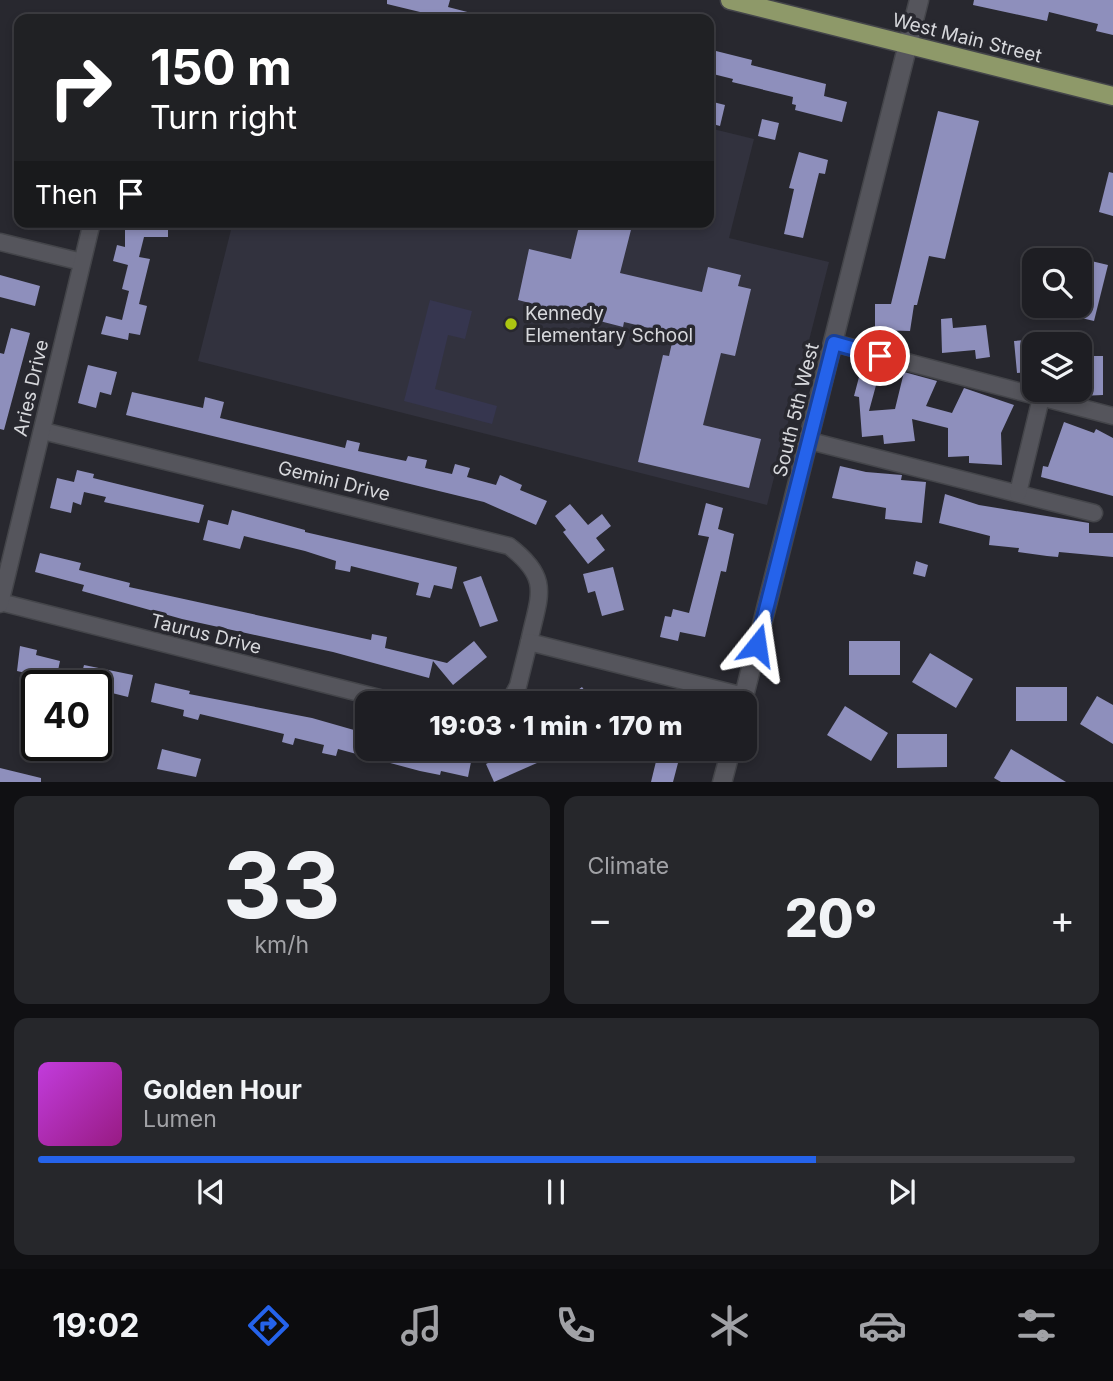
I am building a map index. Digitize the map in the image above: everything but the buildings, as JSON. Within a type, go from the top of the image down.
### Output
[{"type":"main road","name":"West Main Street","points":[[730,0],[1113,96]]},
{"type":"street","name":"South 5th West","points":[[745,691],[919,0]]},
{"type":"street","name":"Aries Drive","points":[[0,603],[90,228]]},
{"type":"street","points":[[0,242],[82,262]]},
{"type":"street","points":[[834,343],[1022,393]]},
{"type":"street","points":[[1018,492],[1040,402]]},
{"type":"street","points":[[1057,402],[1113,416]]},
{"type":"street","name":"Gemini Drive","points":[[43,431],[504,544],[533,568],[539,579],[540,588],[529,642]]},
{"type":"street","points":[[810,441],[1094,513]]},
{"type":"street","name":"Taurus Drive","points":[[0,603],[355,692]]},
{"type":"street","points":[[515,691],[529,642],[710,691]]},
{"type":"street","points":[[722,782],[728,761]]},
{"type":"shaded area","name":"Kennedy Elementary School","points":[[714,129],[754,139],[729,238],[829,262],[767,505],[198,361],[231,228],[714,228]]},
{"type":"shaded area","points":[[430,300],[472,311],[465,339],[448,335],[435,389],[497,406],[492,424],[404,401]]},
{"type":"place","name":"Kennedy Elementary School","points":[[511,324]]},
{"type":"route","points":[[757,645],[834,343],[880,356]]}]
